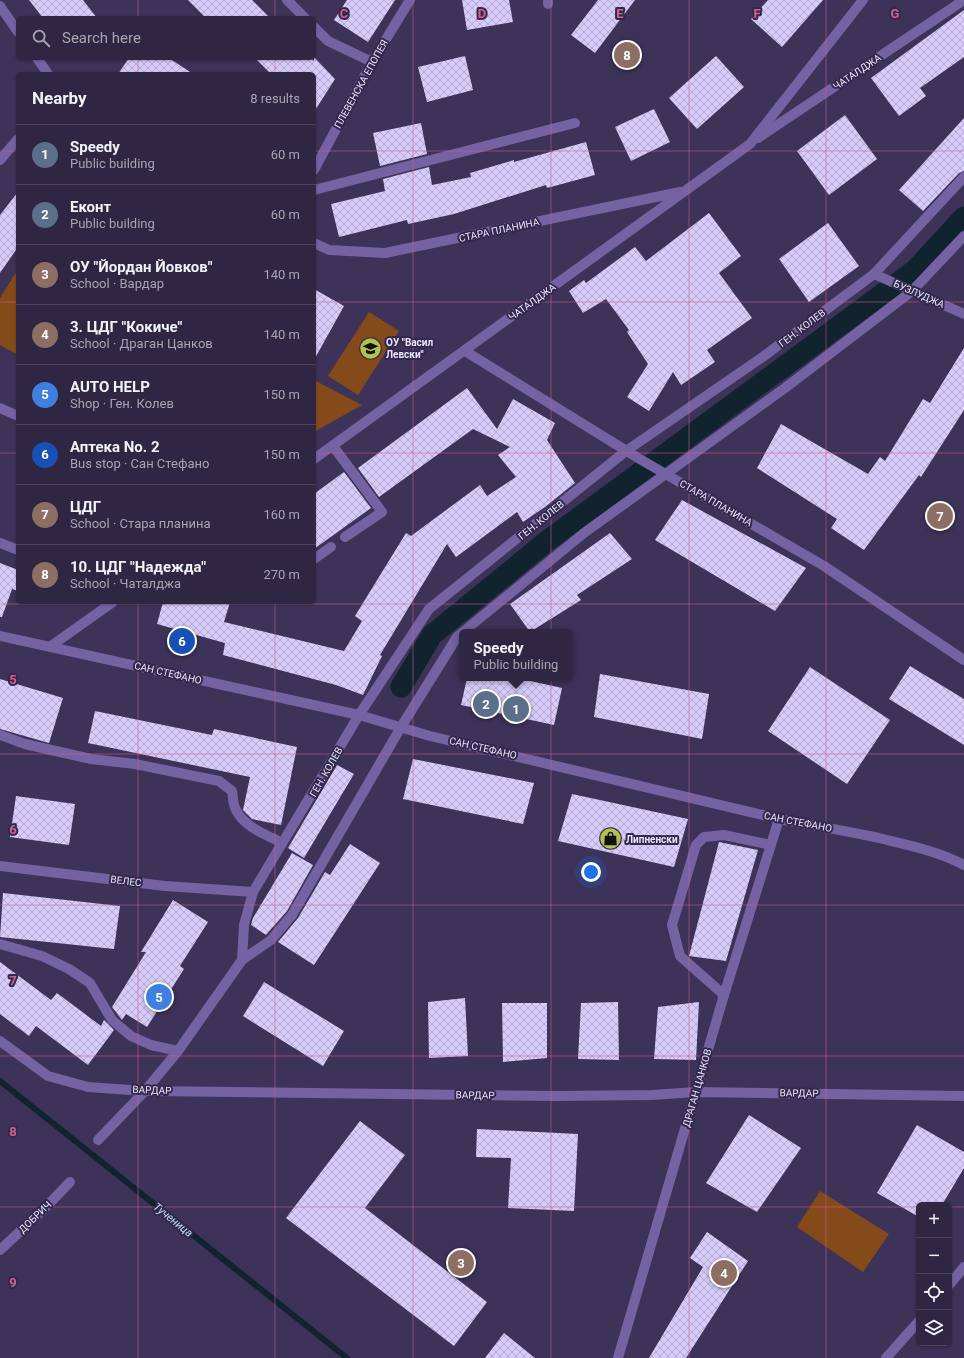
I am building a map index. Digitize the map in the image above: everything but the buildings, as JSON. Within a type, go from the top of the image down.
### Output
[{"type":"street","points":[[286,0],[303,16]]},
{"type":"street","name":"ПЛЕВЕНСКА ЕПОПЕЯ","points":[[316,166],[372,62],[410,0]]},
{"type":"street","name":"ЧАТАЛДЖА","points":[[750,144],[864,0]]},
{"type":"street","name":"ЧАТАЛДЖА","points":[[316,458],[750,144],[964,0]]},
{"type":"street","points":[[0,6],[16,29]]},
{"type":"street","points":[[316,29],[328,41],[372,62]]},
{"type":"street","points":[[38,60],[47,72]]},
{"type":"street","points":[[316,189],[575,123]]},
{"type":"street","points":[[0,160],[16,141]]},
{"type":"street","name":"ГЕН. КОЛЕВ","points":[[242,960],[244,925],[252,892],[359,715],[430,609],[626,451],[879,276],[964,177]]},
{"type":"street","name":"СТАРА ПЛАНИНА","points":[[316,244],[329,250],[385,253],[684,192]]},
{"type":"street","points":[[468,629],[584,533],[663,472],[785,388],[908,289],[964,236]]},
{"type":"street","name":"БУЗЛУДЖА","points":[[879,276],[964,314]]},
{"type":"street","name":"СТАРА ПЛАНИНА","points":[[465,351],[626,451],[824,566],[964,660]]},
{"type":"street","points":[[0,408],[16,415]]},
{"type":"street","points":[[333,446],[382,512],[345,537]]},
{"type":"street","points":[[0,543],[16,549]]},
{"type":"street","points":[[316,558],[330,547]]},
{"type":"street","points":[[51,646],[110,604]]},
{"type":"street","name":"САН СТЕФАНО","points":[[0,636],[359,715],[401,727],[779,819],[833,828],[912,846],[951,858],[964,865]]},
{"type":"street","points":[[98,1140],[145,1091],[178,1051],[242,960],[271,940],[292,915],[401,727],[459,636]]},
{"type":"street","points":[[0,735],[25,744],[76,756],[135,764],[219,781],[232,791],[235,809],[241,819],[250,826],[282,843]]},
{"type":"street","name":"ДРАГАН ЦАНКОВ","points":[[618,1358],[724,995],[779,819]]},
{"type":"street","points":[[724,995],[680,956],[672,925],[696,845],[704,837],[724,835],[771,845]]},
{"type":"street","name":"ВЕЛЕС","points":[[0,866],[165,886],[252,892]]},
{"type":"street","points":[[0,944],[42,956],[69,969],[90,983],[112,1020],[131,1036],[151,1045],[178,1051]]},
{"type":"street","name":"ВАРДАР","points":[[0,1041],[48,1076],[88,1087],[145,1091],[556,1096],[652,1095],[696,1092],[964,1096]]},
{"type":"street","name":"ДОБРИЧ","points":[[0,1250],[45,1208],[70,1182]]},
{"type":"street","points":[[952,1281],[964,1267]]},
{"type":"street","points":[[886,1358],[916,1324]]},
{"type":"shaded area","points":[[16,272],[16,354],[0,345],[0,298]]},
{"type":"shaded area","points":[[369,312],[399,331],[358,395],[328,376]]},
{"type":"shaded area","points":[[316,381],[362,405],[316,431]]},
{"type":"shaded area","points":[[820,1191],[889,1234],[863,1272],[797,1227]]},
{"type":"waterway","points":[[401,687],[432,635],[547,541],[915,270],[964,217]]},
{"type":"waterway","name":"Тученица","points":[[0,1081],[347,1358]]},
{"type":"place","name":"10. ЦДГ \"Надежда\"","points":[[627,55]]},
{"type":"place","name":"ОУ \"Васил Левски\"","points":[[371,348]]},
{"type":"place","name":"ЦДГ","points":[[940,516]]},
{"type":"place","name":"Аптека No. 2","points":[[182,641]]},
{"type":"place","name":"Еконт","points":[[486,704]]},
{"type":"place","name":"Speedy","points":[[516,709]]},
{"type":"place","name":"Липненски","points":[[610,839]]},
{"type":"place","name":"AUTO HELP","points":[[159,997]]},
{"type":"place","name":"ОУ \"Йордан Йовков\"","points":[[461,1263]]},
{"type":"place","name":"3. ЦДГ \"Кокиче\"","points":[[724,1273]]}]
